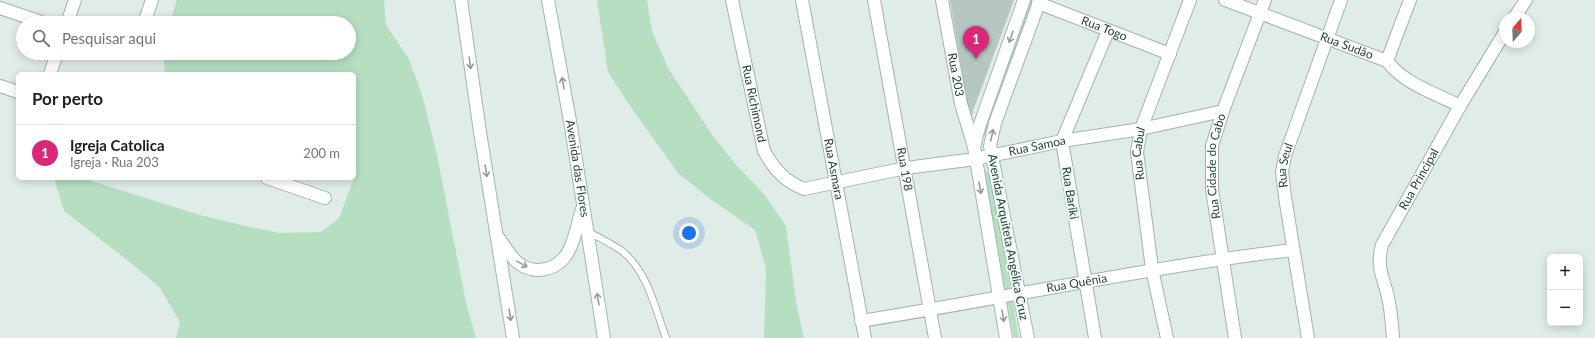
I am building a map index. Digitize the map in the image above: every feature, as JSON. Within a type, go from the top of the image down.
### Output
[{"type":"street","points":[[69,16],[75,0]]},
{"type":"street","points":[[146,16],[152,0]]},
{"type":"street","points":[[461,0],[513,338]]},
{"type":"street","name":"Avenida das Flores","points":[[548,0],[604,338]]},
{"type":"street","name":"Rua Richimond","points":[[732,0],[764,151],[773,168],[793,184],[804,188]]},
{"type":"street","name":"Rua Asmara","points":[[802,0],[835,184],[865,338]]},
{"type":"street","name":"Rua 198","points":[[874,0],[906,168],[935,338]]},
{"type":"street","name":"Rua 203","points":[[942,0],[961,104],[975,153]]},
{"type":"street","name":"Avenida Arquiteta Angélica Cruz","points":[[1006,338],[975,153],[979,127],[1024,0]]},
{"type":"street","name":"Rua Cabul","points":[[1167,338],[1152,269],[1137,152],[1141,129],[1190,0]]},
{"type":"street","name":"Rua Sudão","points":[[1225,0],[1387,61],[1393,69],[1405,78],[1460,106]]},
{"type":"street","name":"Rua Cidade do Cabo","points":[[1235,338],[1222,258],[1211,168],[1212,146],[1223,110],[1265,0]]},
{"type":"street","name":"Rua Seul","points":[[1308,338],[1293,250],[1282,172],[1285,156],[1341,0]]},
{"type":"street","points":[[1387,61],[1410,0]]},
{"type":"street","points":[[1518,12],[1526,0]]},
{"type":"street","name":"Avenida Arquiteta Angélica Cruz","points":[[1028,338],[991,155],[992,135],[995,123],[1039,2]]},
{"type":"street","name":"Rua Togo","points":[[1039,2],[1108,31],[1170,54]]},
{"type":"street","points":[[0,8],[23,16]]},
{"type":"street","points":[[1062,141],[1108,31]]},
{"type":"street","name":"Rua Principal","points":[[1393,338],[1388,298],[1379,267],[1379,256],[1391,227],[1460,106],[1499,42]]},
{"type":"street","points":[[51,72],[55,60]]},
{"type":"street","points":[[0,86],[16,91]]},
{"type":"street","name":"Rua Samoa","points":[[804,188],[835,184],[975,153],[991,155],[1062,141],[1141,129],[1223,110]]},
{"type":"street","name":"Rua Bariki","points":[[1062,141],[1095,338]]},
{"type":"street","points":[[273,180],[326,198]]},
{"type":"street","points":[[497,235],[516,262],[527,267],[542,270],[553,268],[564,258],[572,241],[583,205]]},
{"type":"street","name":"Rua Quênia","points":[[861,321],[931,310],[1152,269],[1222,258],[1293,250]]},
{"type":"lane","points":[[587,232],[621,251],[639,269],[646,282],[666,338]]},
{"type":"green space","points":[[177,0],[384,0],[386,25],[409,59],[423,98],[437,155],[466,303],[476,338],[176,338],[180,322],[160,288],[131,263],[64,211],[55,180],[88,180],[200,215],[280,233],[321,232],[339,218],[353,180],[356,180],[356,72],[165,72],[164,60],[356,60],[356,16],[172,16]]},
{"type":"green space","points":[[597,0],[647,0],[652,31],[668,68],[713,136],[737,166],[764,194],[786,226],[797,308],[804,338],[764,338],[766,268],[755,230],[709,198],[678,173],[630,106],[608,72]]},
{"type":"green space","points":[[1027,0],[1035,0],[985,136],[980,138]]},
{"type":"green space","points":[[986,171],[990,172],[1019,338],[1014,338],[985,176]]},
{"type":"building","points":[[950,0],[1014,0],[970,119]]},
{"type":"place","name":"Igreja Catolica","points":[[976,59]]}]
